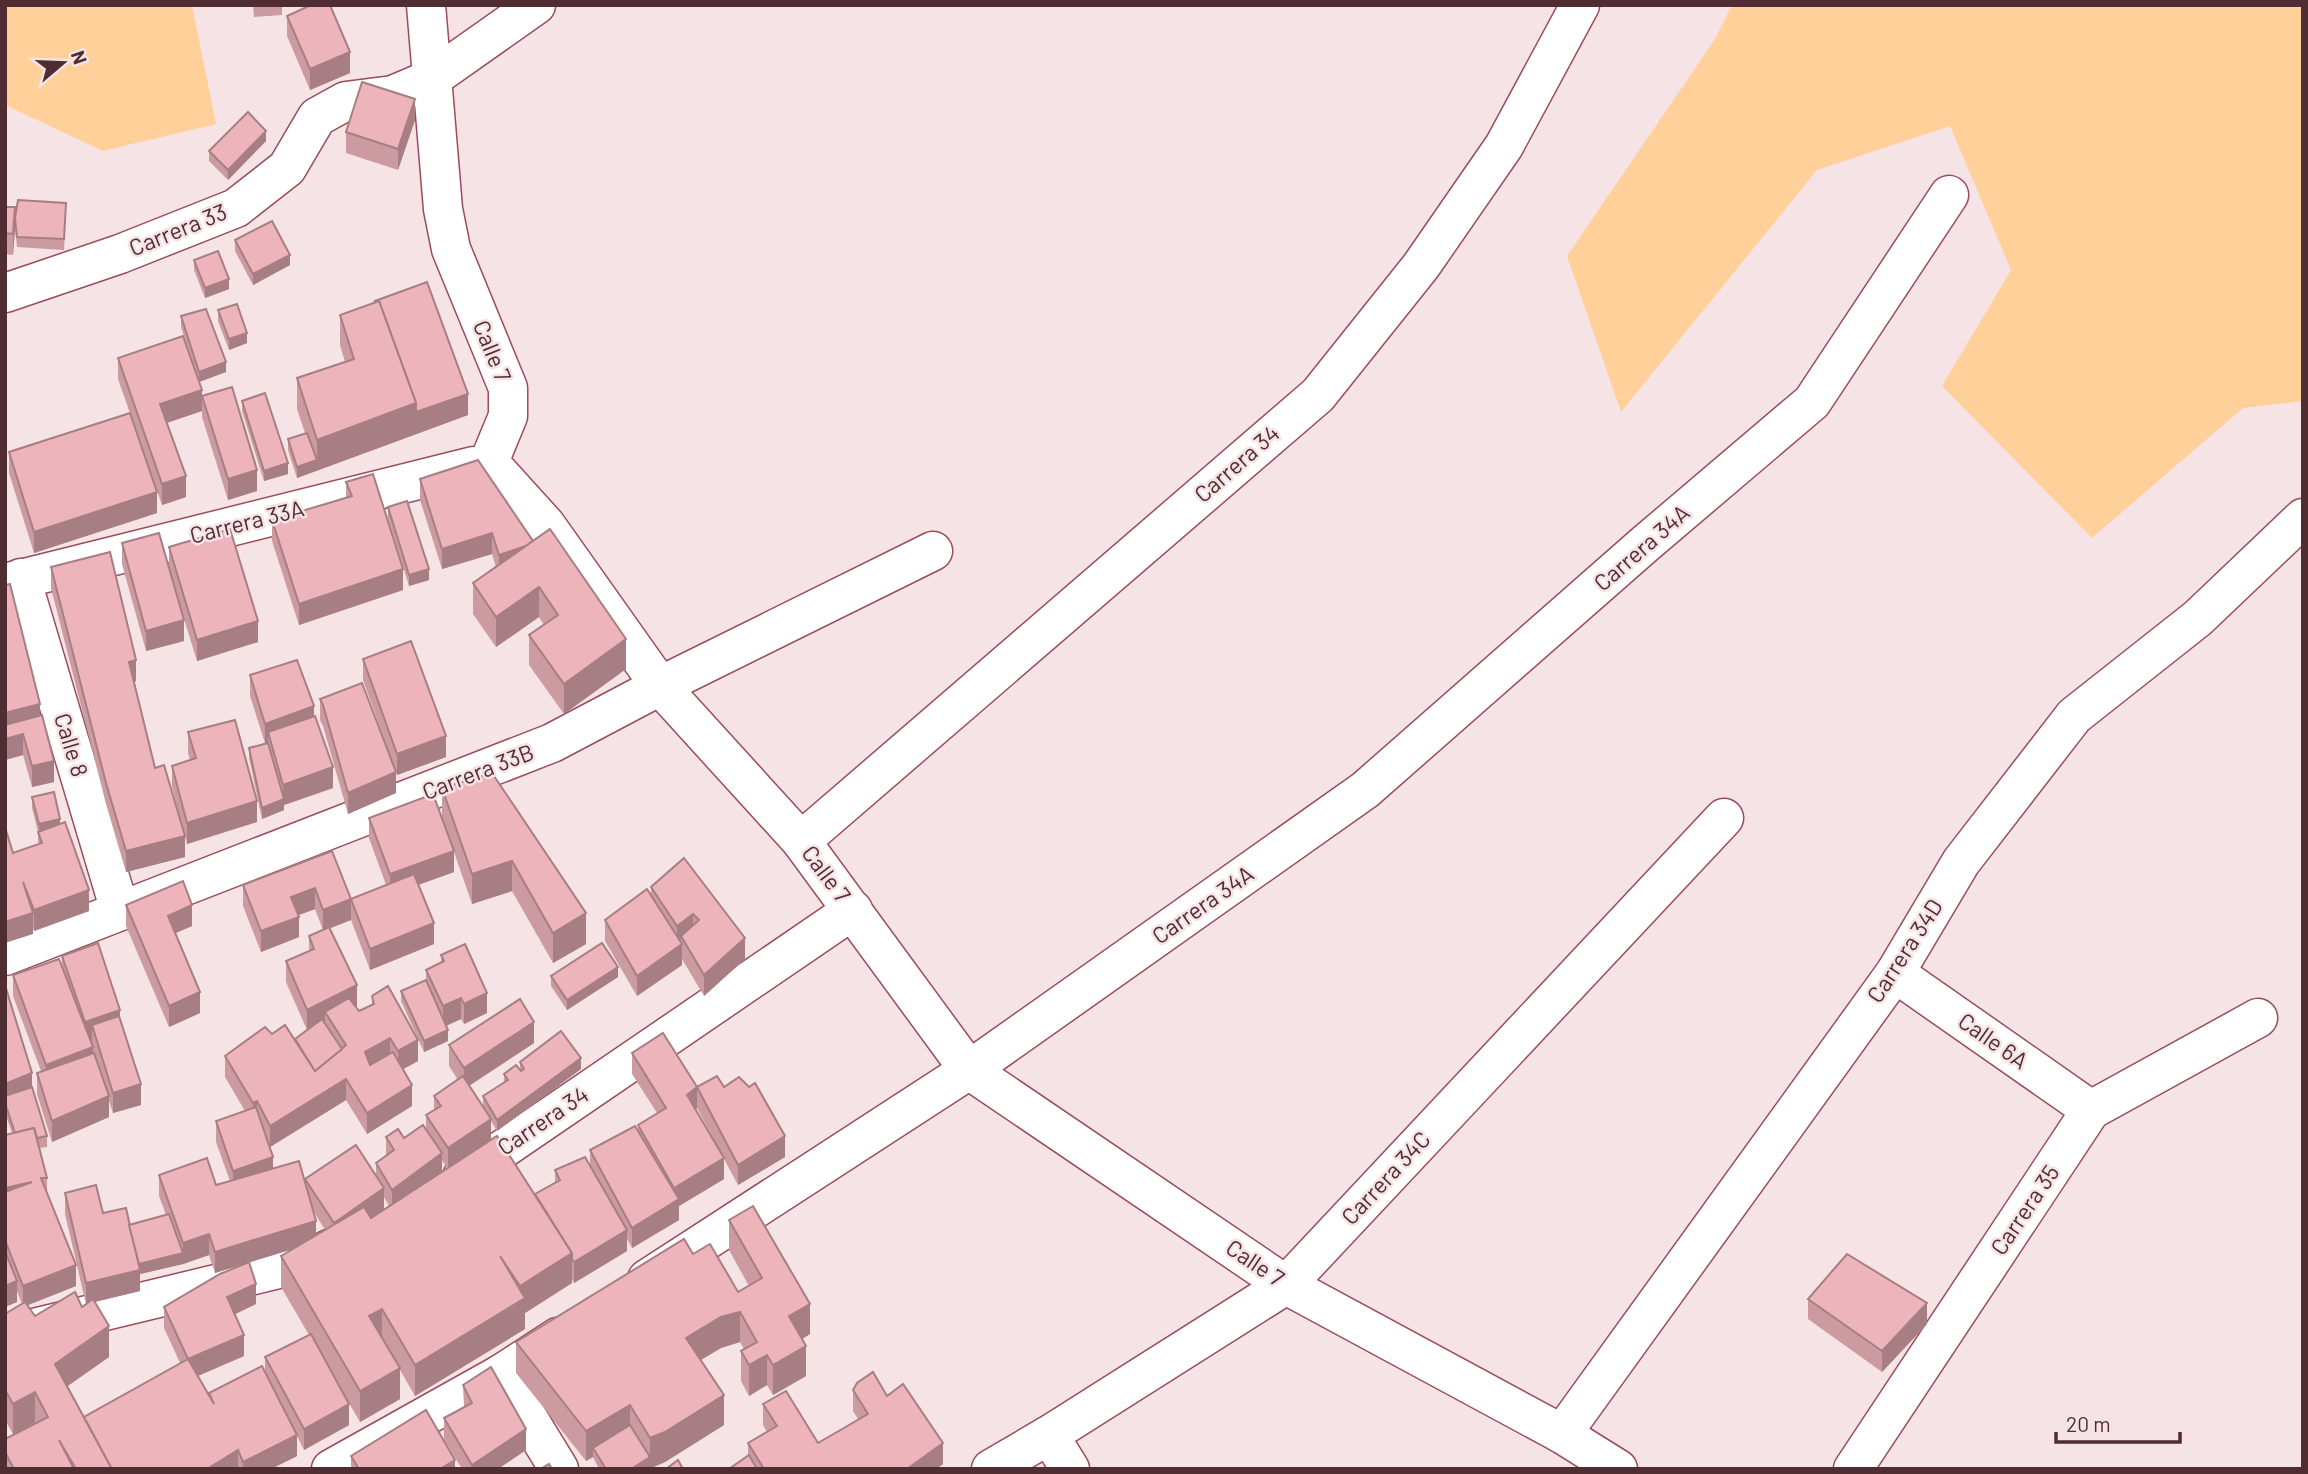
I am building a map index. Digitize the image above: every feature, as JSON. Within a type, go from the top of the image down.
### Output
[{"type":"street","name":"Calle 7","points":[[426,5],[443,209],[451,249],[508,388],[508,416],[489,462],[546,524],[660,686],[801,841],[969,1070],[1286,1285],[1562,1434],[1618,1469]]},
{"type":"street","name":"Carrera 33","points":[[5,293],[120,254],[236,208],[287,168],[317,117],[346,102],[393,95],[431,79],[536,5]]},
{"type":"street","name":"Carrera 34","points":[[801,841],[1318,395],[1421,266],[1504,146],[1580,5]]},
{"type":"street","name":"Carrera 34A","points":[[616,1299],[969,1070],[1365,790],[1812,402],[1949,195]]},
{"type":"street","name":"Carrera 33A","points":[[13,580],[489,462]]},
{"type":"street","name":"Carrera 34D","points":[[1562,1434],[1895,972],[1961,862],[2074,716],[2198,618],[2303,517]]},
{"type":"street","name":"Carrera 33B","points":[[5,956],[552,743],[660,686],[933,551]]},
{"type":"street","name":"Calle 8","points":[[13,580],[120,911]]},
{"type":"street","name":"Carrera 34C","points":[[991,1469],[1286,1285],[1724,818]]},
{"type":"street","name":"Carrera 34","points":[[433,1195],[853,910]]},
{"type":"street","name":"Calle 6A","points":[[1895,972],[2091,1110]]},
{"type":"street","name":"Carrera 35","points":[[1853,1469],[2091,1110],[2258,1018]]},
{"type":"street","points":[[5,1335],[303,1263],[362,1232]]},
{"type":"street","points":[[331,1469],[501,1374],[582,1322]]},
{"type":"street","points":[[501,1374],[559,1469]]},
{"type":"street","points":[[1049,1435],[1070,1469]]},
{"type":"shaded area","points":[[5,5],[192,5],[216,124],[103,151],[5,105]]},
{"type":"shaded area","points":[[1732,5],[2303,5],[2303,401],[2243,408],[2092,538],[1942,386],[2011,270],[1950,126],[1817,170],[1621,412],[1567,256],[1715,39]]},
{"type":"building","points":[[311,5],[330,5],[350,52],[310,69],[287,16]]},
{"type":"building","points":[[362,82],[415,99],[398,149],[346,132]]},
{"type":"building","points":[[248,112],[266,131],[228,170],[209,151]]},
{"type":"building","points":[[18,200],[66,203],[64,239],[17,237],[15,218]]},
{"type":"building","points":[[5,207],[15,207],[13,234],[5,233]]},
{"type":"building","points":[[272,221],[290,255],[253,274],[235,240]]},
{"type":"building","points":[[218,251],[229,279],[205,288],[194,260]]},
{"type":"building","points":[[427,282],[468,394],[416,412],[416,403],[379,301],[375,301]]},
{"type":"building","points":[[379,301],[416,403],[317,440],[297,378],[354,359],[340,315]]},
{"type":"building","points":[[237,304],[247,333],[229,339],[218,310]]},
{"type":"building","points":[[206,309],[226,362],[199,372],[181,316]]},
{"type":"building","points":[[183,336],[202,390],[160,404],[186,476],[162,484],[118,358]]},
{"type":"building","points":[[232,387],[257,470],[228,479],[202,396]]},
{"type":"building","points":[[265,393],[288,463],[264,471],[242,401]]},
{"type":"building","points":[[130,413],[157,492],[34,532],[9,452]]},
{"type":"building","points":[[307,433],[317,460],[297,467],[288,439]]},
{"type":"building","points":[[478,460],[533,541],[526,546],[499,555],[492,533],[442,549],[420,479]]},
{"type":"building","points":[[373,474],[403,569],[299,604],[272,520],[352,496],[346,482]]},
{"type":"building","points":[[407,501],[429,569],[409,575],[388,507]]},
{"type":"building","points":[[230,529],[258,621],[197,640],[169,547]]},
{"type":"building","points":[[550,529],[626,639],[564,684],[529,635],[558,615],[539,587],[496,617],[473,583]]},
{"type":"building","points":[[159,533],[184,620],[146,631],[122,543]]},
{"type":"building","points":[[110,552],[136,660],[129,662],[155,768],[164,765],[185,836],[126,851],[51,567]]},
{"type":"building","points":[[10,584],[40,704],[5,713],[5,585]]},
{"type":"building","points":[[411,641],[446,736],[397,754],[363,659]]},
{"type":"building","points":[[297,660],[314,706],[265,724],[250,675]]},
{"type":"building","points":[[362,683],[396,772],[348,793],[320,699]]},
{"type":"building","points":[[42,715],[54,761],[32,766],[23,734],[5,739],[5,725]]},
{"type":"building","points":[[315,716],[333,767],[283,785],[268,732]]},
{"type":"building","points":[[235,720],[257,801],[187,823],[172,766],[196,758],[188,732]]},
{"type":"building","points":[[268,743],[284,799],[262,808],[249,748]]},
{"type":"building","points":[[492,773],[586,913],[553,933],[512,861],[472,874],[442,788]]},
{"type":"building","points":[[54,792],[60,819],[39,824],[32,797]]},
{"type":"building","points":[[433,794],[454,851],[390,874],[369,818]]},
{"type":"building","points":[[65,822],[89,890],[34,910],[23,882],[33,913],[5,922],[5,827],[13,853],[42,843],[38,832]]},
{"type":"building","points":[[332,851],[351,899],[323,910],[315,888],[291,897],[299,917],[261,931],[243,885]]},
{"type":"building","points":[[684,858],[745,938],[704,975],[681,936],[699,920],[693,914],[677,926],[651,887]]},
{"type":"building","points":[[414,874],[434,923],[370,949],[351,899]]},
{"type":"building","points":[[183,881],[192,905],[168,916],[200,992],[169,1006],[126,905]]},
{"type":"building","points":[[647,889],[682,944],[637,976],[605,920]]},
{"type":"building","points":[[329,927],[357,985],[307,1010],[286,961],[314,949],[309,936]]},
{"type":"building","points":[[98,943],[120,1010],[85,1022],[62,956]]},
{"type":"building","points":[[602,943],[618,967],[567,1000],[551,976]]},
{"type":"building","points":[[465,944],[487,993],[464,1004],[461,998],[443,1006],[426,970],[444,961],[441,955]]},
{"type":"building","points":[[59,959],[93,1047],[46,1065],[13,975]]},
{"type":"building","points":[[426,980],[448,1030],[424,1041],[401,991]]},
{"type":"building","points":[[5,985],[32,1073],[5,1084]]},
{"type":"building","points":[[388,986],[418,1040],[398,1051],[390,1038],[365,1052],[370,1065],[393,1052],[412,1085],[367,1113],[346,1079],[270,1126],[257,1101],[253,1103],[225,1056],[265,1027],[272,1034],[285,1025],[315,1071],[346,1045],[325,1012],[349,998],[359,1011],[374,1004],[372,996]]},
{"type":"building","points":[[520,999],[534,1022],[464,1068],[449,1045]]},
{"type":"building","points":[[119,1016],[141,1084],[113,1093],[92,1025]]},
{"type":"building","points":[[322,1019],[342,1049],[315,1071],[295,1039]]},
{"type":"building","points":[[561,1031],[581,1058],[497,1120],[483,1096],[508,1080],[504,1074],[516,1065],[521,1071],[524,1069],[520,1062]]},
{"type":"building","points":[[663,1033],[697,1087],[687,1095],[724,1158],[674,1188],[638,1125],[666,1108],[632,1053]]},
{"type":"building","points":[[94,1053],[109,1096],[52,1121],[37,1073]]},
{"type":"building","points":[[463,1076],[491,1119],[448,1148],[426,1115],[441,1106],[434,1096]]},
{"type":"building","points":[[717,1076],[724,1087],[739,1077],[749,1087],[755,1083],[785,1136],[738,1165],[697,1087]]},
{"type":"building","points":[[32,1087],[47,1136],[37,1138],[34,1128],[15,1133],[5,1103],[5,1096]]},
{"type":"building","points":[[256,1107],[273,1157],[233,1171],[216,1121]]},
{"type":"building","points":[[423,1125],[442,1153],[392,1190],[376,1163],[394,1150],[386,1137],[398,1129],[404,1138]]},
{"type":"building","points":[[635,1126],[679,1199],[632,1228],[590,1150]]},
{"type":"building","points":[[34,1128],[47,1178],[41,1178],[76,1265],[23,1286],[5,1240],[5,1192],[32,1182],[5,1188],[5,1135]]},
{"type":"building","points":[[497,1136],[572,1253],[520,1286],[500,1256],[525,1298],[415,1365],[382,1309],[369,1316],[400,1368],[360,1391],[281,1256],[364,1207],[371,1218]]},
{"type":"building","points":[[356,1145],[384,1188],[334,1223],[305,1179]]},
{"type":"building","points":[[585,1157],[627,1230],[574,1262],[572,1253],[535,1194],[560,1180],[555,1170]]},
{"type":"building","points":[[207,1158],[216,1185],[299,1161],[316,1221],[215,1252],[209,1234],[183,1243],[159,1175]]},
{"type":"building","points":[[96,1185],[103,1213],[126,1208],[140,1270],[86,1283],[65,1193]]},
{"type":"building","points":[[753,1206],[810,1304],[789,1316],[806,1346],[773,1365],[767,1355],[749,1365],[741,1351],[757,1342],[740,1312],[721,1317],[686,1338],[724,1395],[665,1432],[650,1438],[630,1405],[586,1431],[516,1342],[684,1239],[693,1254],[710,1244],[738,1292],[762,1278],[729,1220]]},
{"type":"building","points":[[169,1214],[183,1253],[139,1264],[129,1225]]},
{"type":"building","points":[[5,1251],[17,1281],[5,1286]]},
{"type":"building","points":[[1847,1254],[1927,1303],[1882,1351],[1808,1299]]},
{"type":"building","points":[[249,1262],[256,1284],[227,1297],[244,1335],[188,1359],[164,1307],[220,1274]]},
{"type":"building","points":[[75,1292],[82,1307],[93,1299],[109,1326],[55,1364],[112,1469],[76,1469],[59,1440],[74,1469],[14,1469],[5,1452],[5,1439],[48,1417],[35,1392],[13,1404],[5,1390],[5,1314],[25,1302],[35,1316]]},
{"type":"building","points":[[311,1334],[349,1404],[304,1429],[265,1357]]},
{"type":"building","points":[[188,1359],[214,1404],[209,1393],[262,1366],[297,1435],[243,1462],[238,1450],[207,1469],[112,1469],[84,1417]]},
{"type":"building","points":[[491,1367],[526,1429],[472,1465],[444,1418],[472,1403],[463,1385]]},
{"type":"building","points":[[873,1372],[887,1396],[903,1384],[943,1443],[907,1469],[764,1469],[748,1443],[777,1426],[763,1404],[786,1391],[818,1443],[868,1414],[853,1390],[857,1383]]},
{"type":"building","points":[[426,1410],[455,1460],[440,1469],[359,1469],[351,1456]]},
{"type":"building","points":[[630,1425],[650,1457],[631,1469],[606,1469],[593,1448]]},
{"type":"building","points":[[749,1455],[757,1469],[729,1469]]},
{"type":"building","points":[[678,1460],[683,1469],[666,1469]]}]
